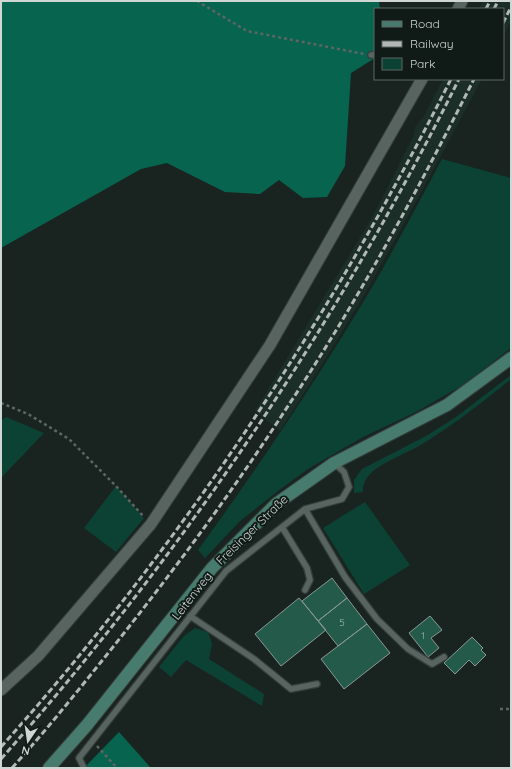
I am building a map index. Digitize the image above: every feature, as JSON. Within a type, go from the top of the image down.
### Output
[{"type":"main road","name":"Freisinger Straße","points":[[49,768],[87,725],[212,568],[276,504],[334,463],[447,405],[511,358]]},
{"type":"street","points":[[1,690],[38,656],[151,524],[270,345],[421,80]]},
{"type":"lane","name":"Leitenweg","points":[[84,768],[79,758],[226,571],[305,509],[342,499],[349,487],[344,472],[334,463]]},
{"type":"lane","points":[[305,509],[346,577],[377,619],[408,649],[432,664],[444,657]]},
{"type":"lane","points":[[282,527],[307,568],[310,580],[305,590]]},
{"type":"lane","points":[[190,616],[254,659],[291,689],[317,684]]},
{"type":"path","points":[[197,1],[247,30],[373,55]]},
{"type":"path","points":[[1,403],[28,414],[69,439],[151,524]]},
{"type":"path","points":[[500,709],[511,709]]},
{"type":"path","points":[[93,741],[117,768]]},
{"type":"shaded area","points":[[483,1],[511,1],[511,21],[504,35],[504,8],[480,8]]},
{"type":"shaded area","points":[[442,80],[481,80],[370,285],[280,431],[255,411],[373,216],[414,135],[415,127],[424,116]]},
{"type":"green space","points":[[1,1],[379,1],[380,8],[374,8],[374,59],[351,73],[345,166],[327,197],[303,198],[279,180],[260,194],[225,192],[167,163],[141,169],[1,248]]},
{"type":"green space","points":[[442,159],[511,178],[511,348],[463,385],[416,412],[363,437],[308,469],[240,521],[205,558],[198,550],[269,450],[336,347],[378,277]]},
{"type":"green space","points":[[511,375],[511,379],[447,428],[376,469],[366,480],[363,487],[363,492],[354,493],[354,480],[362,469],[426,436],[456,417]]},
{"type":"green space","points":[[6,417],[44,433],[1,478],[1,421]]},
{"type":"green space","points":[[116,486],[144,518],[116,552],[84,528]]},
{"type":"green space","points":[[365,502],[410,565],[364,594],[323,528]]},
{"type":"green space","points":[[195,628],[208,632],[212,644],[209,659],[264,694],[262,706],[186,660],[171,677],[159,667],[184,636]]},
{"type":"green space","points":[[119,732],[151,768],[84,768]]},
{"type":"building","points":[[332,578],[347,598],[318,621],[302,601]]},
{"type":"building","points":[[299,598],[326,630],[281,666],[255,634]]},
{"type":"building","points":[[347,598],[367,624],[338,646],[318,621]]},
{"type":"building","points":[[430,616],[442,630],[431,638],[439,648],[428,657],[409,633]]},
{"type":"building","points":[[367,624],[390,653],[344,689],[321,659]]},
{"type":"building","points":[[472,637],[483,648],[481,650],[486,655],[475,666],[469,660],[455,674],[444,663]]},
{"type":"railway","points":[[486,8],[490,1]]},
{"type":"railway","points":[[494,8],[498,1]]},
{"type":"railway","points":[[504,21],[511,7]]},
{"type":"railway","points":[[1,747],[67,671],[130,592],[190,511],[248,428],[303,343],[355,256],[450,80]]},
{"type":"railway","points":[[1,759],[68,681],[132,601],[194,518],[252,434],[308,348],[362,260],[412,170],[458,80]]},
{"type":"railway","points":[[12,768],[101,662],[149,601],[220,506],[264,442],[337,329],[385,247],[473,80]]}]
